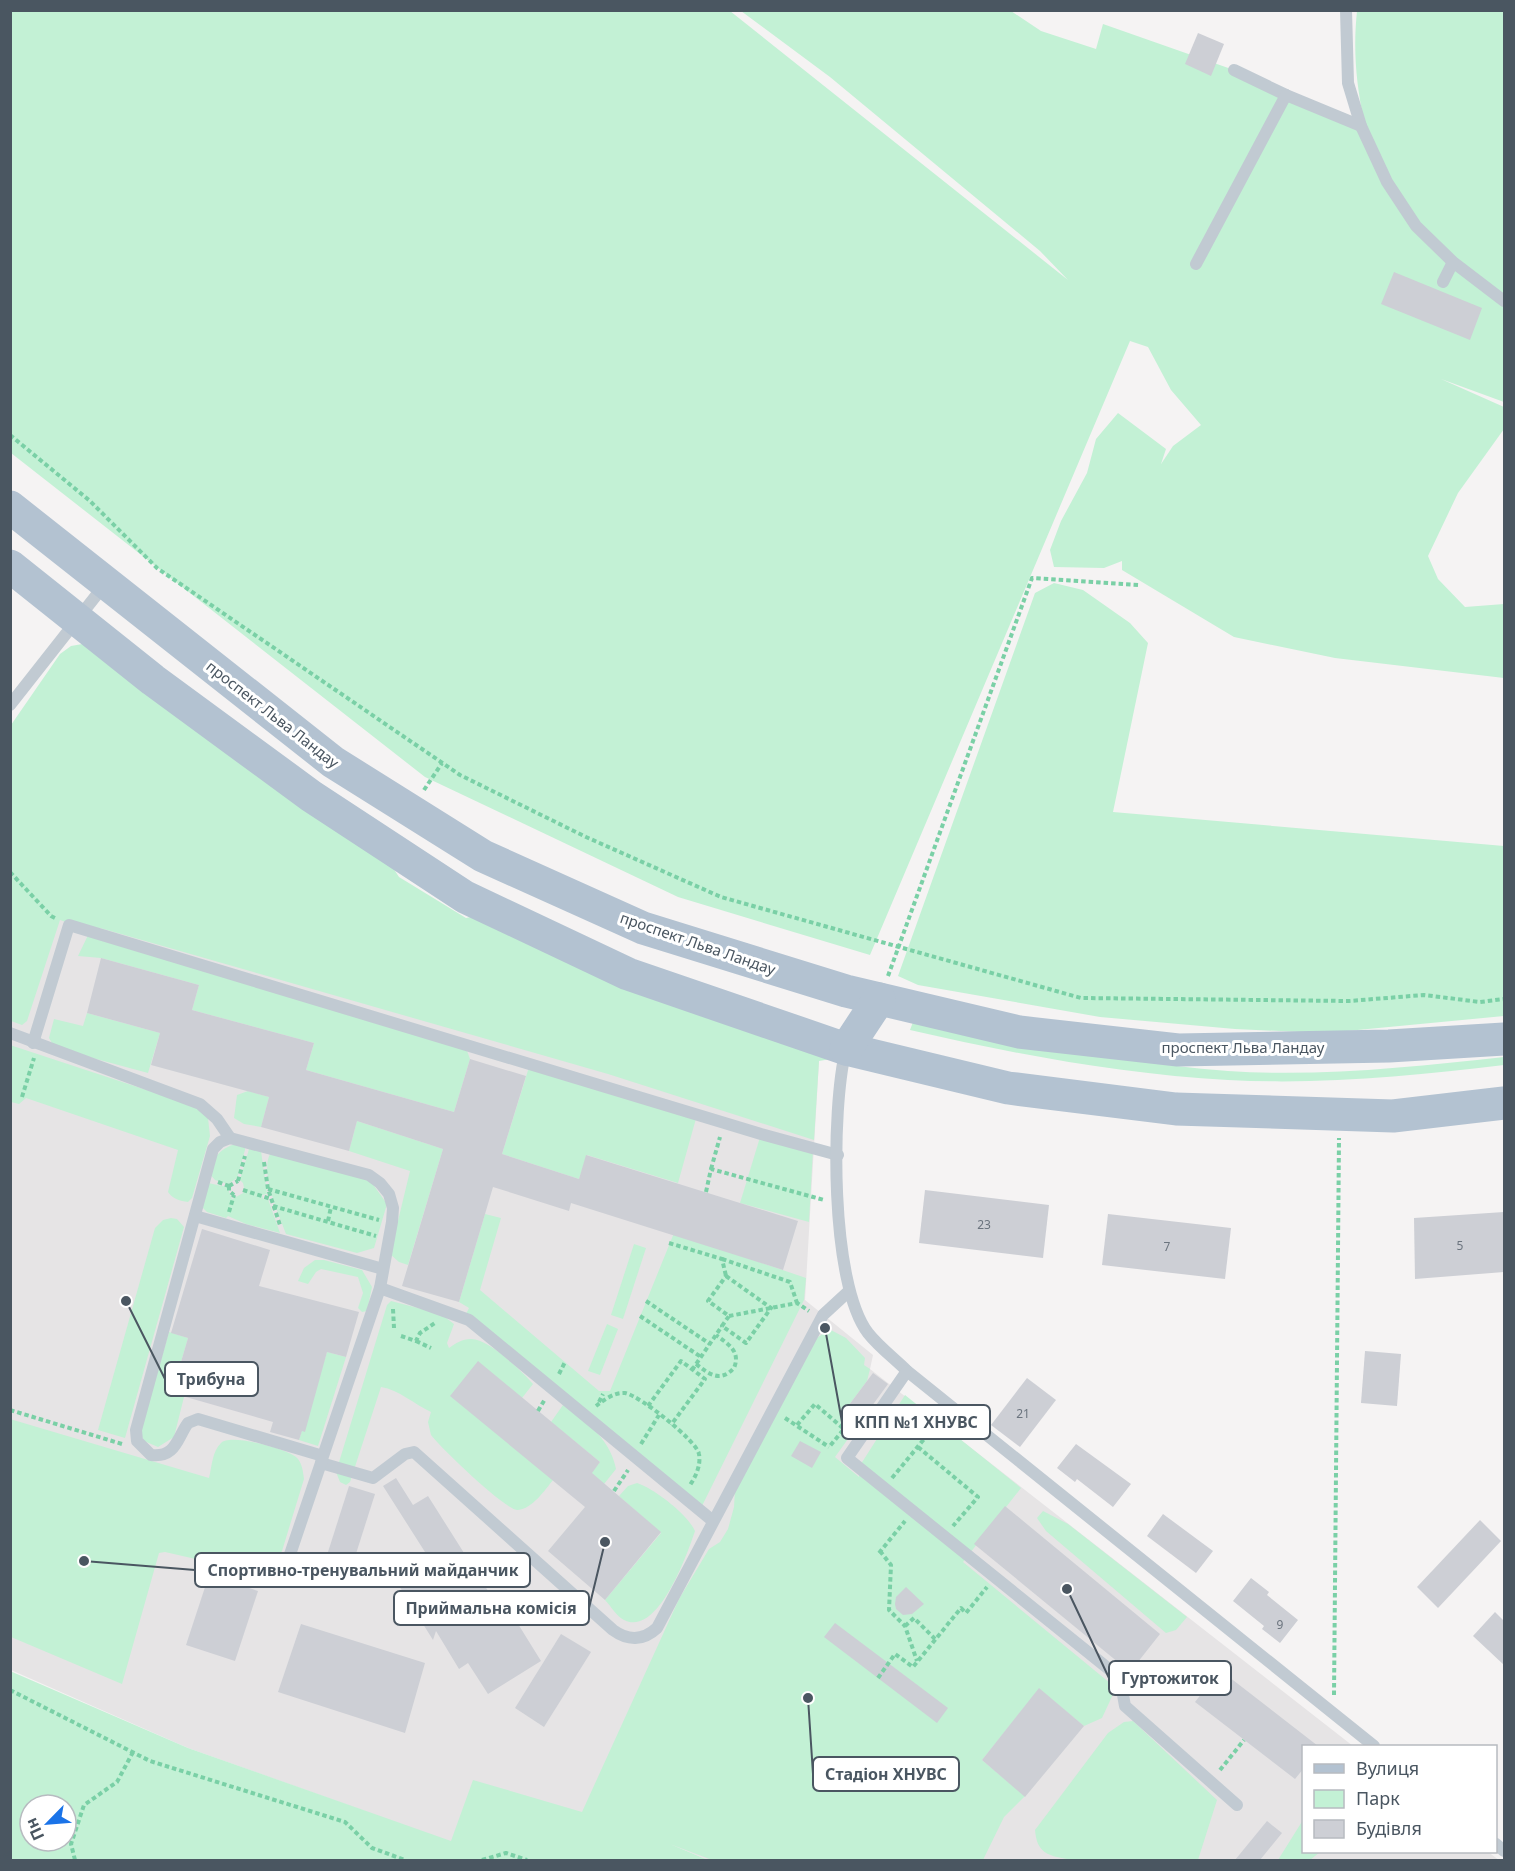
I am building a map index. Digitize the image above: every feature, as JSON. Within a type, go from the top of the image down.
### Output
[{"type":"main road","name":"проспект Льва Ландау","points":[[10,507],[333,762],[483,856],[643,928],[879,999],[1019,1032],[1178,1050],[1389,1046],[1504,1039]]},
{"type":"main road","points":[[10,566],[153,680],[311,796],[465,897],[628,974],[846,1049],[1008,1088],[1176,1109],[1393,1116],[1504,1103]]},
{"type":"main road","points":[[846,1049],[879,999]]},
{"type":"lane","points":[[1346,10],[1348,83],[1360,126],[1387,182],[1416,226],[1453,262],[1504,301]]},
{"type":"lane","points":[[1234,70],[1360,126]]},
{"type":"lane","points":[[1196,264],[1286,95]]},
{"type":"lane","points":[[1443,282],[1453,262]]},
{"type":"lane","points":[[10,705],[79,621],[106,583]]},
{"type":"lane","points":[[35,1044],[69,925],[838,1155]]},
{"type":"lane","points":[[10,1033],[200,1104],[217,1119],[230,1138]]},
{"type":"lane","points":[[846,1049],[840,1072],[836,1204],[848,1293],[867,1332],[907,1371],[1373,1745]]},
{"type":"lane","points":[[282,1578],[322,1460],[380,1288],[393,1208],[389,1194],[369,1175],[230,1138],[220,1142],[213,1149],[136,1430],[137,1441],[143,1449],[151,1455],[166,1454],[175,1448],[188,1423],[198,1419],[322,1460],[373,1478],[405,1454],[414,1452],[614,1630],[627,1638],[644,1638],[657,1628],[820,1319],[848,1293]]},
{"type":"lane","points":[[195,1216],[383,1269]]},
{"type":"lane","points":[[380,1288],[469,1320],[713,1521]]},
{"type":"lane","points":[[907,1371],[847,1458],[1120,1678],[1125,1706],[1238,1805]]},
{"type":"path","points":[[10,435],[90,501],[157,568],[460,776],[586,837],[721,897],[1081,998],[1349,1001],[1424,995],[1479,1002],[1504,999]]},
{"type":"path","points":[[879,999],[1032,578],[1140,585]]},
{"type":"path","points":[[423,791],[442,763]]},
{"type":"path","points":[[10,872],[51,916],[69,925]]},
{"type":"path","points":[[22,1097],[35,1044]]},
{"type":"path","points":[[1334,1714],[1339,1114]]},
{"type":"path","points":[[706,1192],[723,1122]]},
{"type":"path","points":[[238,1181],[249,1143]]},
{"type":"path","points":[[262,1147],[268,1189],[286,1241]]},
{"type":"path","points":[[711,1168],[836,1204]]},
{"type":"path","points":[[238,1181],[242,1184],[243,1190]]},
{"type":"path","points":[[238,1181],[230,1184],[229,1191],[237,1195],[243,1190]]},
{"type":"path","points":[[268,1189],[391,1224]]},
{"type":"path","points":[[243,1190],[271,1199]]},
{"type":"path","points":[[273,1206],[388,1239]]},
{"type":"path","points":[[328,1221],[331,1207]]},
{"type":"path","points":[[669,1243],[790,1282],[796,1303],[820,1319]]},
{"type":"path","points":[[722,1259],[726,1276],[771,1308]]},
{"type":"path","points":[[726,1276],[708,1301],[729,1316]]},
{"type":"path","points":[[646,1301],[710,1344]]},
{"type":"path","points":[[692,1370],[729,1316],[796,1303]]},
{"type":"path","points":[[722,1326],[746,1343],[771,1308]]},
{"type":"path","points":[[416,1341],[420,1333],[450,1313]]},
{"type":"path","points":[[640,1316],[701,1357]]},
{"type":"path","points":[[696,1364],[712,1376],[719,1377],[734,1368],[737,1361],[733,1348],[716,1335]]},
{"type":"path","points":[[401,1336],[431,1348]]},
{"type":"path","points":[[648,1406],[681,1361],[705,1378],[671,1425]]},
{"type":"path","points":[[597,1405],[611,1396],[624,1393],[637,1397],[693,1443],[699,1453],[695,1477],[683,1496]]},
{"type":"path","points":[[588,1416],[603,1394]]},
{"type":"path","points":[[796,1425],[815,1404],[844,1430],[829,1447]]},
{"type":"path","points":[[772,1409],[847,1458]]},
{"type":"path","points":[[10,1410],[143,1449]]},
{"type":"path","points":[[614,1491],[659,1415]]},
{"type":"path","points":[[884,1488],[925,1438]]},
{"type":"path","points":[[918,1447],[978,1497],[944,1536]]},
{"type":"path","points":[[913,1511],[880,1552],[891,1564],[889,1610],[905,1626],[917,1661]]},
{"type":"path","points":[[878,1678],[895,1654],[913,1667],[961,1608],[966,1613],[995,1578]]},
{"type":"path","points":[[905,1626],[914,1618],[936,1639]]},
{"type":"path","points":[[10,1690],[150,1761],[345,1822],[372,1848],[392,1858],[405,1860]]},
{"type":"path","points":[[1211,1782],[1244,1740]]},
{"type":"path","points":[[75,1860],[71,1844],[84,1805],[117,1782],[133,1752]]},
{"type":"path","points":[[482,1860],[506,1853],[527,1860]]},
{"type":"shaded area","points":[[10,726],[530,962],[819,1061],[805,1300],[873,1355],[870,1369],[1352,1745],[1302,1745],[1302,1853],[1489,1853],[1499,1860],[708,1860],[615,1821],[451,1842],[188,1748],[11,1670]]},
{"type":"green space","points":[[10,11],[730,11],[1068,280],[1040,251],[830,77],[741,11],[1011,11],[1041,31],[1096,49],[1103,24],[1234,70],[1364,121],[1356,66],[1357,11],[1504,11],[1504,402],[1441,379],[1504,407],[1504,429],[1458,493],[1428,556],[1438,579],[1465,607],[1504,604],[1504,678],[1335,658],[1234,637],[1122,570],[1122,561],[1104,568],[1054,567],[1050,550],[1061,521],[1087,473],[1096,439],[1118,413],[1166,449],[1161,464],[1173,446],[1201,425],[1171,390],[1148,347],[1130,341],[870,955],[678,897],[425,777],[11,453]]},
{"type":"green space","points":[[1054,583],[1083,590],[1130,623],[1148,643],[1113,812],[1504,846],[1504,1016],[1326,1033],[1235,1029],[1100,1017],[918,985],[898,976],[1035,593]]},
{"type":"green space","points":[[88,643],[384,854],[399,877],[466,918],[485,914],[831,1059],[819,1061],[814,1140],[608,1074],[100,928],[97,933],[466,1048],[470,1059],[454,1112],[306,1070],[314,1043],[192,1010],[199,985],[101,958],[78,956],[90,931],[60,920],[27,1021],[22,1025],[11,1021],[11,725],[60,654],[71,646]]},
{"type":"green space","points":[[87,1013],[160,1033],[148,1073],[63,1050],[52,1043],[49,1038],[54,1019],[83,1026]]},
{"type":"green space","points":[[913,1022],[1109,1057],[1228,1071],[1332,1072],[1504,1057],[1504,1065],[1401,1076],[1332,1080],[1228,1080],[1148,1073],[1068,1062],[910,1030]]},
{"type":"green space","points":[[10,1045],[195,1107],[208,1118],[210,1136],[192,1198],[188,1202],[182,1201],[174,1198],[168,1192],[178,1150],[26,1098],[19,1104],[11,1102]]},
{"type":"green space","points":[[530,1064],[697,1115],[678,1183],[587,1155],[579,1179],[502,1154]]},
{"type":"green space","points":[[248,1091],[269,1097],[261,1127],[244,1124],[234,1118],[237,1095]]},
{"type":"green space","points":[[357,1121],[443,1149],[408,1265],[399,1262],[390,1254],[410,1171],[349,1151]]},
{"type":"green space","points":[[761,1134],[813,1149],[809,1222],[740,1203]]},
{"type":"green space","points":[[238,1143],[245,1145],[245,1150],[237,1178],[228,1184],[215,1180],[209,1173],[216,1157],[222,1150]]},
{"type":"green space","points":[[249,1149],[261,1151],[267,1194],[262,1195],[263,1199],[268,1199],[280,1233],[246,1224],[228,1216],[226,1218],[207,1212],[201,1206],[208,1183],[227,1187],[232,1199],[245,1192],[240,1180]]},
{"type":"green space","points":[[270,1154],[367,1176],[387,1204],[374,1248],[357,1253],[286,1234],[275,1205],[267,1172]]},
{"type":"green space","points":[[485,1214],[501,1218],[480,1290],[599,1391],[610,1391],[674,1233],[806,1278],[804,1300],[700,1510],[464,1318],[469,1308],[459,1302]]},
{"type":"green space","points":[[177,1219],[184,1227],[125,1438],[98,1430],[155,1228],[163,1220]]},
{"type":"green space","points":[[634,1244],[646,1248],[623,1319],[611,1315]]},
{"type":"green space","points":[[315,1260],[324,1260],[362,1270],[372,1287],[367,1311],[362,1312],[358,1308],[363,1293],[358,1277],[321,1269],[316,1272],[308,1284],[298,1281],[304,1268]]},
{"type":"green space","points":[[391,1301],[441,1314],[454,1324],[447,1343],[449,1348],[465,1340],[478,1340],[505,1357],[533,1384],[522,1398],[553,1480],[528,1506],[518,1510],[501,1501],[460,1465],[431,1435],[428,1422],[431,1412],[400,1394],[381,1387],[350,1482],[346,1485],[340,1482],[336,1472],[387,1305]]},
{"type":"green space","points":[[607,1324],[618,1329],[600,1375],[588,1371]]},
{"type":"green space","points":[[829,1329],[846,1338],[865,1358],[864,1365],[870,1369],[867,1381],[843,1413],[858,1425],[835,1457],[859,1477],[859,1467],[905,1395],[1021,1488],[963,1562],[1116,1688],[1102,1718],[1084,1726],[1039,1689],[982,1760],[1025,1796],[1004,1817],[983,1860],[712,1860],[670,1844],[708,1860],[11,1860],[10,1671],[188,1748],[451,1841],[473,1780],[582,1812],[679,1599],[709,1549],[720,1542],[728,1529],[734,1507],[735,1490],[813,1341]]},
{"type":"green space","points":[[169,1332],[188,1338],[172,1393],[184,1397],[174,1437],[158,1447],[144,1441],[140,1433]]},
{"type":"green space","points":[[327,1352],[346,1357],[318,1446],[299,1440]]},
{"type":"green space","points":[[563,1405],[589,1424],[609,1449],[616,1469],[604,1484],[578,1489],[600,1462],[551,1422]]},
{"type":"green space","points":[[10,1419],[209,1478],[216,1451],[226,1440],[258,1443],[290,1454],[300,1461],[304,1479],[282,1551],[273,1563],[253,1569],[235,1568],[165,1552],[159,1553],[122,1684],[11,1637]]},
{"type":"green space","points":[[637,1483],[670,1503],[685,1517],[695,1531],[669,1591],[648,1617],[636,1622],[621,1618],[605,1600],[661,1533],[619,1496],[628,1486]]},
{"type":"green space","points":[[1043,1511],[1068,1524],[1187,1617],[1176,1630],[1166,1633],[1046,1531],[1037,1518]]},
{"type":"green space","points":[[1133,1721],[1217,1800],[1198,1860],[1099,1862],[1061,1858],[1042,1850],[1035,1830],[1108,1733],[1124,1722]]},
{"type":"green space","points":[[1302,1822],[1302,1853],[1319,1853],[1310,1860],[1278,1860]]},
{"type":"building","points":[[1198,33],[1224,44],[1211,76],[1185,64]]},
{"type":"building","points":[[1394,272],[1482,308],[1470,340],[1381,304]]},
{"type":"building","points":[[101,958],[199,985],[192,1010],[314,1043],[306,1070],[454,1112],[470,1059],[526,1076],[502,1154],[579,1179],[586,1155],[798,1221],[783,1270],[571,1203],[569,1211],[493,1187],[459,1302],[402,1286],[443,1149],[357,1121],[349,1151],[261,1127],[269,1097],[151,1065],[160,1033],[87,1013]]},
{"type":"building","points":[[925,1190],[1049,1205],[1043,1258],[919,1243]]},
{"type":"building","points":[[1504,1212],[1504,1272],[1415,1279],[1414,1218]]},
{"type":"building","points":[[1108,1214],[1231,1228],[1225,1279],[1102,1265]]},
{"type":"building","points":[[202,1229],[270,1250],[259,1286],[359,1312],[346,1357],[327,1352],[305,1432],[302,1431],[299,1440],[270,1432],[273,1422],[172,1393],[188,1338],[171,1333]]},
{"type":"building","points":[[1365,1351],[1401,1354],[1397,1406],[1361,1403]]},
{"type":"building","points":[[478,1361],[600,1462],[592,1473],[661,1532],[605,1600],[548,1551],[585,1507],[450,1396]]},
{"type":"building","points":[[873,1373],[888,1384],[858,1425],[843,1413]]},
{"type":"building","points":[[1027,1378],[1056,1400],[1020,1447],[991,1425]]},
{"type":"building","points":[[800,1441],[821,1452],[812,1468],[791,1456]]},
{"type":"building","points":[[1076,1444],[1131,1484],[1113,1507],[1077,1479],[1075,1482],[1057,1468]]},
{"type":"building","points":[[396,1478],[413,1505],[428,1496],[495,1602],[502,1598],[541,1661],[488,1694],[468,1663],[459,1669],[436,1631],[433,1640],[391,1573],[425,1552],[383,1486]]},
{"type":"building","points":[[349,1486],[375,1494],[347,1582],[321,1574]]},
{"type":"building","points":[[1005,1506],[1160,1634],[1130,1672],[974,1544]]},
{"type":"building","points":[[1163,1514],[1213,1551],[1196,1573],[1147,1536]]},
{"type":"building","points":[[1480,1520],[1501,1541],[1438,1608],[1417,1587]]},
{"type":"building","points":[[209,1575],[258,1591],[235,1661],[186,1645]]},
{"type":"building","points":[[1251,1578],[1269,1592],[1267,1595],[1298,1620],[1280,1643],[1262,1629],[1264,1626],[1233,1601]]},
{"type":"building","points":[[906,1587],[924,1604],[912,1614],[903,1615],[896,1609],[895,1604],[896,1597]]},
{"type":"building","points":[[1495,1612],[1504,1621],[1504,1665],[1473,1636]]},
{"type":"building","points":[[835,1623],[948,1708],[937,1723],[824,1637]]},
{"type":"building","points":[[301,1624],[425,1663],[405,1733],[278,1692]]},
{"type":"building","points":[[561,1634],[591,1652],[544,1727],[515,1708]]},
{"type":"building","points":[[1220,1670],[1317,1745],[1302,1745],[1302,1770],[1295,1779],[1195,1702]]},
{"type":"building","points":[[1039,1688],[1084,1726],[1025,1797],[982,1760]]},
{"type":"building","points":[[1267,1821],[1282,1833],[1260,1860],[1235,1860]]},
{"type":"place","name":"Трибуна","points":[[126,1301]]},
{"type":"place","name":"КПП №1 ХНУВС","points":[[825,1328]]},
{"type":"place","name":"Приймальна комісія","points":[[605,1542]]},
{"type":"place","name":"Спортивно-тренувальний майданчик","points":[[84,1561]]},
{"type":"place","name":"Гуртожиток","points":[[1067,1589]]},
{"type":"place","name":"Стадіон ХНУВС","points":[[808,1698]]}]
